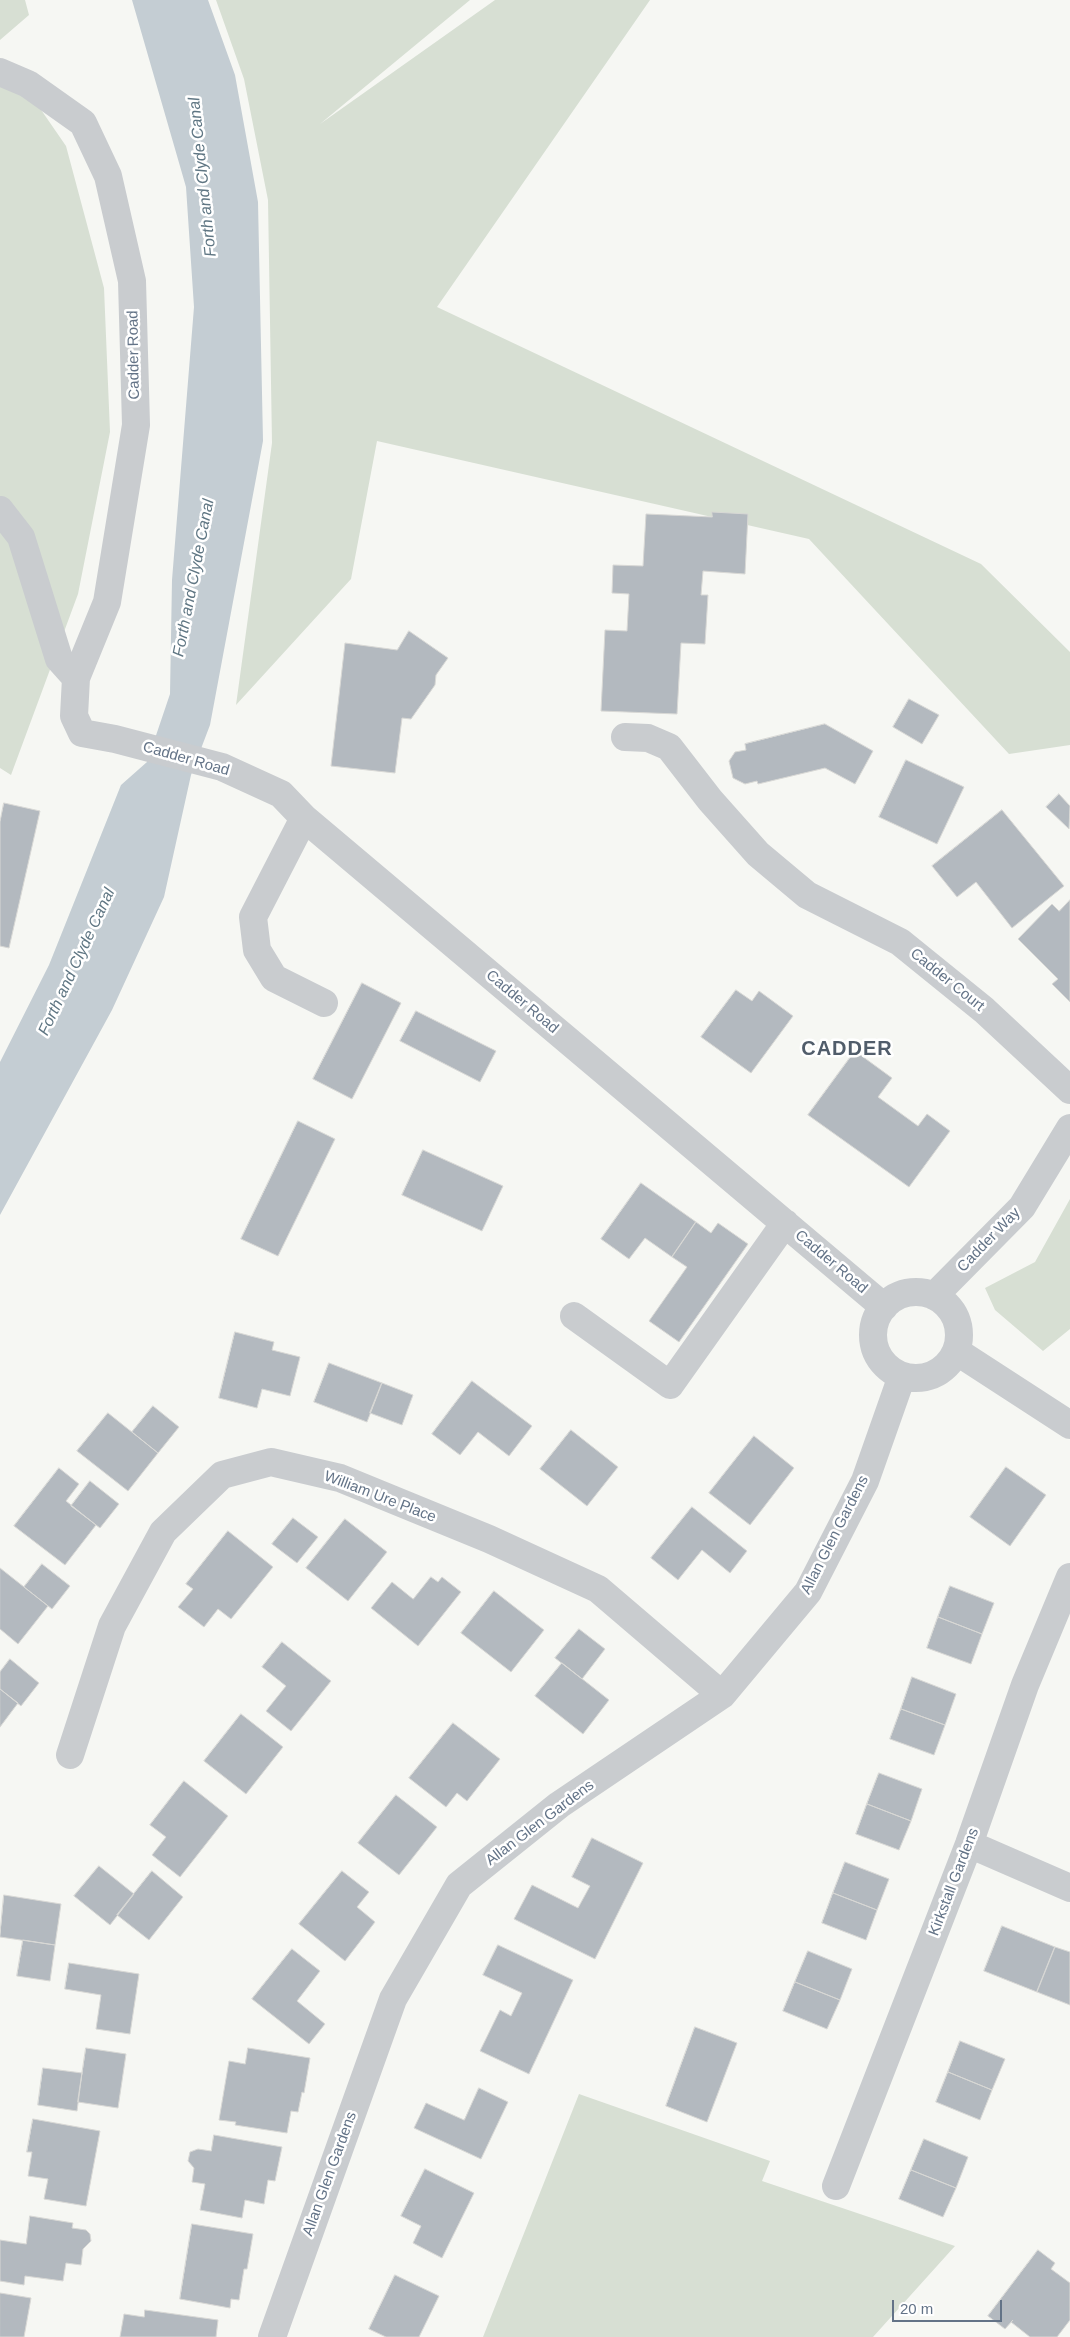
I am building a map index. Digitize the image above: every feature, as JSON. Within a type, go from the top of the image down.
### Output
[{"type":"street","name":"Cadder Road","points":[[0,72],[28,84],[83,123],[108,176],[132,281],[136,424],[107,602],[76,678],[74,716],[82,733],[115,739],[222,767],[281,794],[304,818],[884,1306]]},
{"type":"street","points":[[0,510],[21,537],[59,658],[76,678]]},
{"type":"street","name":"Cadder Court","points":[[625,737],[648,738],[669,747],[710,800],[758,854],[807,895],[900,942],[984,1010],[1070,1090]]},
{"type":"street","points":[[304,818],[253,917],[257,950],[274,978],[324,1003]]},
{"type":"street","name":"Cadder Way","points":[[934,1296],[1022,1207],[1070,1128]]},
{"type":"street","points":[[574,1316],[670,1385],[785,1223]]},
{"type":"street","points":[[921,1292],[934,1296],[945,1303],[956,1320],[959,1339],[956,1351],[945,1367],[928,1377],[915,1378],[902,1376],[890,1370],[880,1359],[874,1346],[873,1332],[876,1319],[884,1306],[894,1298],[907,1293],[921,1292]]},
{"type":"street","points":[[956,1351],[1070,1425]]},
{"type":"street","name":"Allan Glen Gardens","points":[[272,2337],[393,1999],[459,1885],[559,1805],[722,1695],[808,1592],[864,1481],[902,1376]]},
{"type":"street","name":"William Ure Place","points":[[70,1755],[112,1626],[163,1532],[222,1475],[271,1462],[340,1478],[489,1539],[598,1589],[722,1695]]},
{"type":"street","name":"Kirkstall Gardens","points":[[836,2186],[969,1844],[1025,1685],[1070,1577]]},
{"type":"street","points":[[969,1844],[1070,1888]]},
{"type":"shaded area","points":[[0,0],[25,0],[29,15],[0,40]]},
{"type":"shaded area","points":[[216,0],[470,0],[320,124],[495,0],[650,0],[437,307],[981,564],[1070,652],[1070,745],[1009,754],[809,539],[377,441],[351,579],[236,705],[272,443],[268,200],[244,79]]},
{"type":"shaded area","points":[[0,82],[26,88],[66,146],[104,288],[110,432],[78,594],[11,775],[0,768]]},
{"type":"shaded area","points":[[1070,1199],[1070,1329],[1043,1351],[995,1310],[985,1288],[1035,1262]]},
{"type":"shaded area","points":[[579,2094],[770,2161],[762,2181],[955,2246],[873,2337],[483,2337]]},
{"type":"water","name":"Forth and Clyde Canal","points":[[132,0],[208,0],[235,75],[258,202],[263,441],[210,725],[191,775],[164,897],[112,1010],[0,1215],[0,1062],[49,965],[121,785],[147,762],[170,694],[172,580],[194,307],[186,187]]},
{"type":"building","points":[[712,512],[748,514],[745,574],[703,571],[701,595],[708,595],[705,644],[681,643],[677,714],[601,711],[605,630],[627,631],[629,594],[612,593],[613,565],[643,566],[646,514],[712,517]]},
{"type":"building","points":[[409,631],[448,658],[436,675],[435,685],[411,719],[402,718],[395,773],[331,766],[345,643],[397,650]]},
{"type":"building","points":[[909,699],[939,715],[922,744],[893,727]]},
{"type":"building","points":[[825,724],[873,751],[855,784],[825,768],[758,784],[757,781],[745,784],[733,778],[729,761],[735,752],[746,750],[745,744]]},
{"type":"building","points":[[906,760],[964,787],[937,844],[879,817]]},
{"type":"building","points":[[1059,794],[1070,806],[1069,829],[1046,807]]},
{"type":"building","points":[[4,803],[40,811],[9,948],[0,946],[0,822]]},
{"type":"building","points":[[1002,810],[1064,886],[1012,928],[976,882],[957,897],[932,866]]},
{"type":"building","points":[[1070,900],[1070,1002],[1052,984],[1058,979],[1018,939],[1052,904],[1059,911]]},
{"type":"building","points":[[362,983],[401,1003],[352,1099],[313,1079]]},
{"type":"building","points":[[736,990],[752,1001],[759,991],[793,1016],[751,1073],[701,1037]]},
{"type":"building","points":[[416,1011],[496,1051],[480,1082],[400,1041]]},
{"type":"building","points":[[855,1051],[892,1078],[878,1097],[918,1126],[927,1114],[950,1131],[909,1187],[808,1115]]},
{"type":"building","points":[[298,1121],[335,1139],[278,1256],[241,1239]]},
{"type":"building","points":[[423,1150],[503,1186],[482,1231],[402,1195]]},
{"type":"building","points":[[641,1183],[696,1222],[672,1257],[645,1238],[629,1259],[601,1239]]},
{"type":"building","points":[[696,1222],[711,1233],[718,1223],[748,1244],[679,1342],[649,1321],[687,1267],[672,1257]]},
{"type":"building","points":[[235,1332],[274,1342],[272,1350],[300,1357],[290,1396],[262,1389],[257,1408],[219,1398]]},
{"type":"building","points":[[329,1363],[382,1383],[367,1422],[314,1402]]},
{"type":"building","points":[[472,1381],[532,1426],[509,1456],[478,1432],[460,1455],[432,1434]]},
{"type":"building","points":[[382,1383],[413,1395],[402,1425],[370,1413]]},
{"type":"building","points":[[153,1406],[179,1427],[158,1453],[132,1432]]},
{"type":"building","points":[[108,1413],[158,1453],[128,1491],[77,1451]]},
{"type":"building","points":[[571,1430],[618,1467],[587,1506],[540,1469]]},
{"type":"building","points":[[754,1436],[794,1468],[750,1525],[709,1493]]},
{"type":"building","points":[[1006,1467],[1046,1495],[1010,1546],[970,1517]]},
{"type":"building","points":[[59,1468],[79,1484],[66,1501],[96,1525],[65,1565],[14,1526]]},
{"type":"building","points":[[90,1481],[119,1504],[100,1528],[71,1506]]},
{"type":"building","points":[[692,1507],[747,1551],[730,1573],[702,1550],[678,1580],[651,1558]]},
{"type":"building","points":[[293,1518],[318,1537],[297,1563],[272,1544]]},
{"type":"building","points":[[345,1519],[387,1552],[348,1601],[306,1568]]},
{"type":"building","points":[[228,1531],[273,1567],[231,1619],[218,1609],[204,1627],[178,1607],[193,1589],[186,1584]]},
{"type":"building","points":[[42,1564],[70,1586],[52,1609],[24,1587]]},
{"type":"building","points":[[0,1568],[48,1606],[18,1644],[0,1629]]},
{"type":"building","points":[[431,1577],[438,1582],[442,1577],[461,1592],[418,1646],[371,1608],[392,1582],[413,1599]]},
{"type":"building","points":[[950,1586],[994,1603],[982,1634],[938,1617]]},
{"type":"building","points":[[494,1591],[544,1630],[511,1672],[461,1633]]},
{"type":"building","points":[[938,1617],[982,1634],[971,1664],[927,1648]]},
{"type":"building","points":[[579,1629],[605,1649],[582,1679],[555,1658]]},
{"type":"building","points":[[282,1642],[331,1681],[291,1731],[266,1711],[286,1686],[262,1667]]},
{"type":"building","points":[[10,1659],[39,1683],[21,1706],[0,1689],[0,1672]]},
{"type":"building","points":[[562,1663],[609,1700],[583,1734],[535,1696]]},
{"type":"building","points":[[912,1677],[956,1694],[945,1725],[901,1709]]},
{"type":"building","points":[[0,1689],[18,1703],[0,1727]]},
{"type":"building","points":[[901,1709],[945,1725],[934,1755],[890,1739]]},
{"type":"building","points":[[241,1714],[283,1747],[246,1794],[204,1761]]},
{"type":"building","points":[[453,1723],[500,1759],[467,1801],[457,1793],[446,1807],[409,1778]]},
{"type":"building","points":[[879,1773],[922,1789],[911,1821],[867,1804]]},
{"type":"building","points":[[184,1781],[228,1816],[180,1877],[152,1855],[166,1837],[150,1825]]},
{"type":"building","points":[[396,1795],[437,1827],[399,1875],[358,1843]]},
{"type":"building","points":[[867,1804],[911,1821],[899,1850],[856,1834]]},
{"type":"building","points":[[592,1838],[643,1863],[595,1959],[514,1919],[532,1885],[578,1908],[590,1886],[572,1877]]},
{"type":"building","points":[[845,1862],[889,1879],[877,1910],[833,1893]]},
{"type":"building","points":[[99,1866],[134,1894],[110,1925],[74,1896]]},
{"type":"building","points":[[152,1871],[183,1897],[149,1940],[117,1915]]},
{"type":"building","points":[[342,1871],[369,1892],[357,1907],[375,1922],[345,1961],[299,1924]]},
{"type":"building","points":[[833,1893],[877,1910],[866,1940],[822,1923]]},
{"type":"building","points":[[4,1895],[61,1904],[55,1945],[0,1937]]},
{"type":"building","points":[[1002,1926],[1055,1947],[1037,1992],[984,1971]]},
{"type":"building","points":[[23,1940],[55,1945],[50,1981],[17,1976]]},
{"type":"building","points":[[498,1945],[573,1980],[529,2074],[480,2051],[500,2010],[511,2016],[522,1993],[483,1975]]},
{"type":"building","points":[[1055,1947],[1070,1952],[1070,2005],[1037,1992]]},
{"type":"building","points":[[292,1949],[320,1971],[297,2001],[325,2024],[309,2044],[252,1999]]},
{"type":"building","points":[[808,1951],[852,1969],[840,2000],[795,1982]]},
{"type":"building","points":[[69,1963],[139,1974],[130,2034],[96,2029],[101,1995],[65,1989]]},
{"type":"building","points":[[795,1982],[840,2000],[827,2029],[783,2011]]},
{"type":"building","points":[[695,2027],[737,2043],[707,2122],[666,2106]]},
{"type":"building","points":[[960,2041],[1005,2059],[992,2090],[948,2072]]},
{"type":"building","points":[[86,2048],[126,2054],[118,2108],[78,2102]]},
{"type":"building","points":[[248,2048],[310,2058],[304,2093],[302,2092],[298,2112],[291,2111],[287,2133],[235,2125],[236,2122],[219,2120],[229,2061],[245,2064]]},
{"type":"building","points":[[43,2068],[82,2073],[77,2111],[38,2105]]},
{"type":"building","points":[[948,2072],[992,2090],[980,2120],[936,2102]]},
{"type":"building","points":[[479,2088],[508,2102],[481,2159],[414,2128],[426,2103],[464,2120]]},
{"type":"building","points":[[33,2119],[100,2131],[86,2206],[44,2199],[48,2179],[28,2176],[32,2152],[27,2152]]},
{"type":"building","points":[[214,2135],[282,2147],[275,2181],[268,2180],[264,2204],[245,2200],[242,2218],[200,2210],[205,2184],[192,2182],[194,2168],[188,2161],[190,2152],[198,2149],[211,2151]]},
{"type":"building","points":[[924,2139],[968,2157],[956,2188],[911,2170]]},
{"type":"building","points":[[425,2169],[474,2193],[442,2258],[413,2243],[421,2226],[401,2216]]},
{"type":"building","points":[[911,2170],[956,2188],[943,2217],[899,2199]]},
{"type":"building","points":[[30,2216],[73,2223],[72,2228],[86,2230],[90,2234],[91,2241],[83,2249],[81,2265],[66,2263],[63,2281],[25,2276],[24,2285],[0,2281],[0,2240],[26,2244]]},
{"type":"building","points":[[192,2224],[253,2234],[247,2269],[244,2269],[239,2300],[231,2299],[230,2308],[180,2299]]},
{"type":"building","points":[[1038,2250],[1055,2263],[1051,2269],[1070,2283],[1070,2320],[1057,2337],[1030,2337],[1011,2322],[1005,2329],[988,2316]]},
{"type":"building","points":[[395,2275],[439,2296],[419,2337],[386,2337],[369,2329]]},
{"type":"building","points":[[0,2293],[31,2298],[24,2337],[0,2337]]},
{"type":"building","points":[[145,2310],[218,2320],[216,2337],[120,2337],[124,2314],[144,2317]]},
{"type":"district","name":"CADDER","points":[[847,1049]]}]
